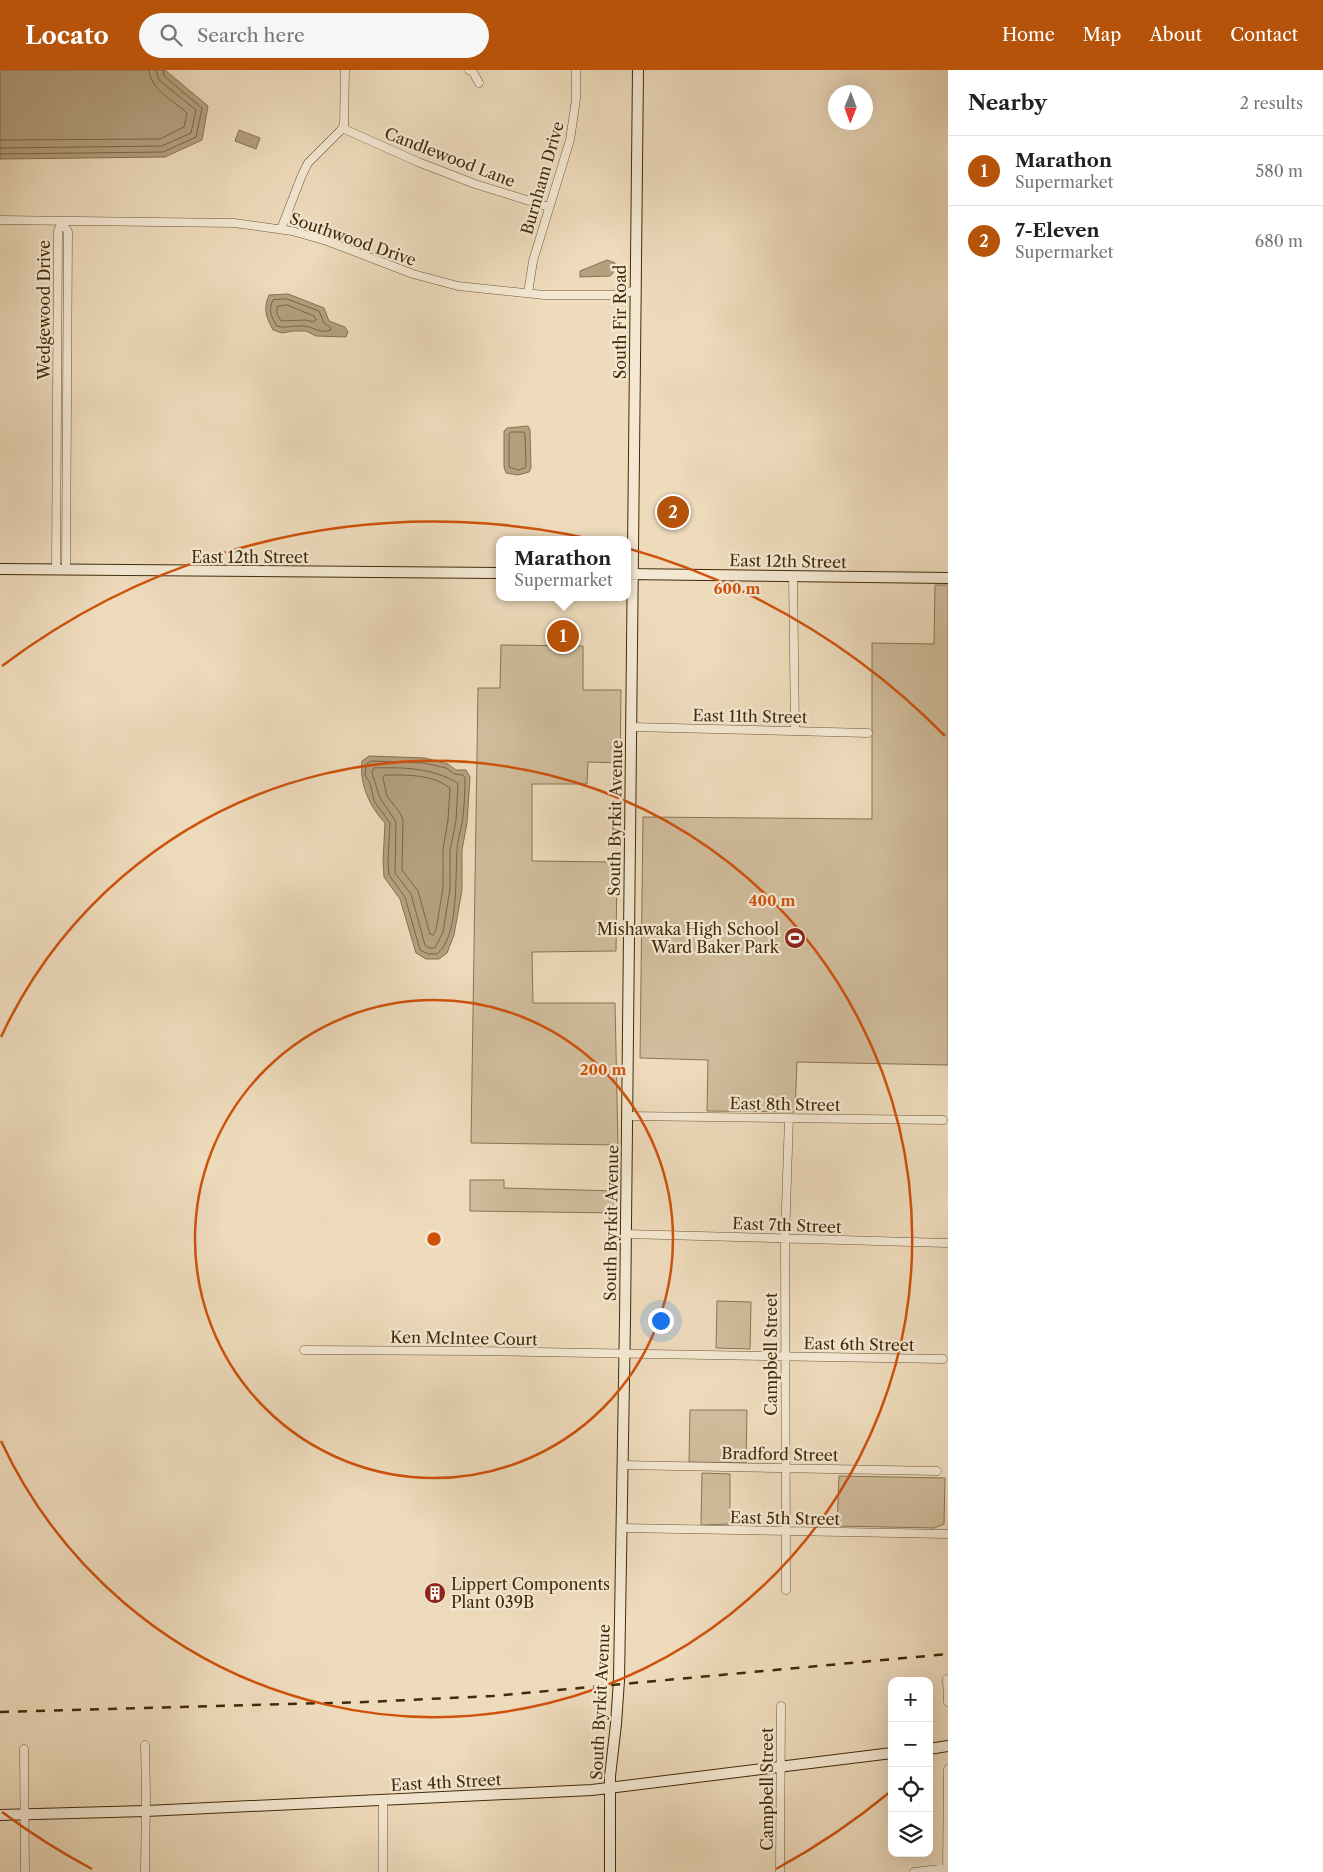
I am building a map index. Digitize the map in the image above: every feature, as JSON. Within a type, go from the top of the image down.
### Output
[{"type":"street","points":[[281,229],[298,183],[308,164],[342,128],[344,119],[345,70]]},
{"type":"street","points":[[469,70],[473,72],[478,83]]},
{"type":"street","name":"Burnham Drive","points":[[528,293],[533,262],[570,140],[576,99],[576,70]]},
{"type":"street","name":"South Fir Road","points":[[631,536],[638,70]]},
{"type":"street","name":"Candlewood Lane","points":[[342,128],[418,162],[467,181],[549,207]]},
{"type":"street","name":"Southwood Drive","points":[[0,220],[234,223],[281,229],[327,241],[413,274],[481,289],[544,295],[620,295],[635,290]]},
{"type":"street","name":"Wedgewood Drive","points":[[61,570],[68,232],[62,222]]},
{"type":"street","name":"East 12th Street","points":[[0,570],[496,573]]},
{"type":"street","name":"East 12th Street","points":[[631,574],[948,578]]},
{"type":"street","points":[[793,576],[794,731]]},
{"type":"street","name":"South Byrkit Avenue","points":[[610,1872],[610,1787],[618,1684],[622,1528],[631,727],[630,601]]},
{"type":"street","name":"East 11th Street","points":[[631,727],[868,733]]},
{"type":"street","name":"East 8th Street","points":[[627,1116],[943,1120]]},
{"type":"street","name":"Campbell Street","points":[[786,1590],[785,1238],[789,1118]]},
{"type":"street","name":"East 7th Street","points":[[626,1234],[947,1243]]},
{"type":"street","name":"Ken McIntee Court","points":[[304,1350],[624,1354]]},
{"type":"street","name":"East 6th Street","points":[[624,1354],[943,1359]]},
{"type":"street","name":"Bradford Street","points":[[622,1465],[937,1471]]},
{"type":"street","name":"East 5th Street","points":[[622,1528],[948,1534]]},
{"type":"street","points":[[947,1679],[948,1702]]},
{"type":"street","name":"Campbell Street","points":[[780,1872],[781,1706]]},
{"type":"street","points":[[145,1745],[145,1872]]},
{"type":"street","points":[[933,1748],[948,1746]]},
{"type":"street","points":[[24,1749],[24,1872]]},
{"type":"street","name":"East 4th Street","points":[[0,1815],[146,1811],[544,1793],[610,1787],[888,1753]]},
{"type":"street","points":[[914,1872],[947,1869],[948,1768]]},
{"type":"street","points":[[383,1800],[383,1872]]},
{"type":"shaded area","name":"Mishawaka High School Ward Baker Park","points":[[935,585],[948,585],[948,1065],[797,1062],[795,1112],[707,1111],[708,1060],[640,1058],[643,817],[872,819],[872,643],[934,644]]},
{"type":"shaded area","points":[[501,645],[583,646],[583,690],[621,690],[620,763],[588,762],[587,784],[532,784],[532,861],[617,862],[616,951],[532,952],[533,1003],[615,1003],[618,1145],[471,1143],[478,688],[500,688]]},
{"type":"shaded area","points":[[470,1180],[504,1180],[504,1188],[618,1191],[617,1213],[470,1211]]},
{"type":"shaded area","points":[[717,1301],[751,1302],[750,1349],[716,1348]]},
{"type":"shaded area","points":[[690,1410],[747,1410],[746,1463],[689,1462]]},
{"type":"shaded area","points":[[702,1473],[730,1474],[730,1524],[701,1525]]},
{"type":"shaded area","points":[[839,1476],[945,1478],[944,1524],[934,1528],[837,1526]]},
{"type":"water","points":[[0,70],[165,70],[208,106],[202,140],[165,157],[0,159]]},
{"type":"water","points":[[239,130],[260,138],[256,149],[235,141]]},
{"type":"water","points":[[607,260],[615,263],[613,273],[610,276],[580,277],[580,271]]},
{"type":"water","points":[[288,294],[324,308],[329,321],[345,327],[348,332],[346,337],[316,336],[306,331],[282,333],[273,330],[266,313],[269,295]]},
{"type":"water","points":[[528,426],[530,430],[531,468],[529,472],[518,475],[506,473],[504,467],[504,431],[507,428]]},
{"type":"water","points":[[369,756],[425,758],[448,764],[456,770],[466,770],[470,777],[467,823],[462,850],[462,890],[454,935],[447,953],[439,959],[426,959],[416,953],[400,899],[384,877],[385,823],[370,802],[362,778],[362,761]]},
{"type":"railway","points":[[0,1712],[365,1702],[493,1696],[948,1654]]},
{"type":"place","name":"7-Eleven","points":[[673,512]]},
{"type":"place","name":"Marathon","points":[[563,636]]},
{"type":"place","name":"Mishawaka High School Ward Baker Park","points":[[795,938]]},
{"type":"place","name":"Lippert Components Plant 039B","points":[[435,1593]]}]
